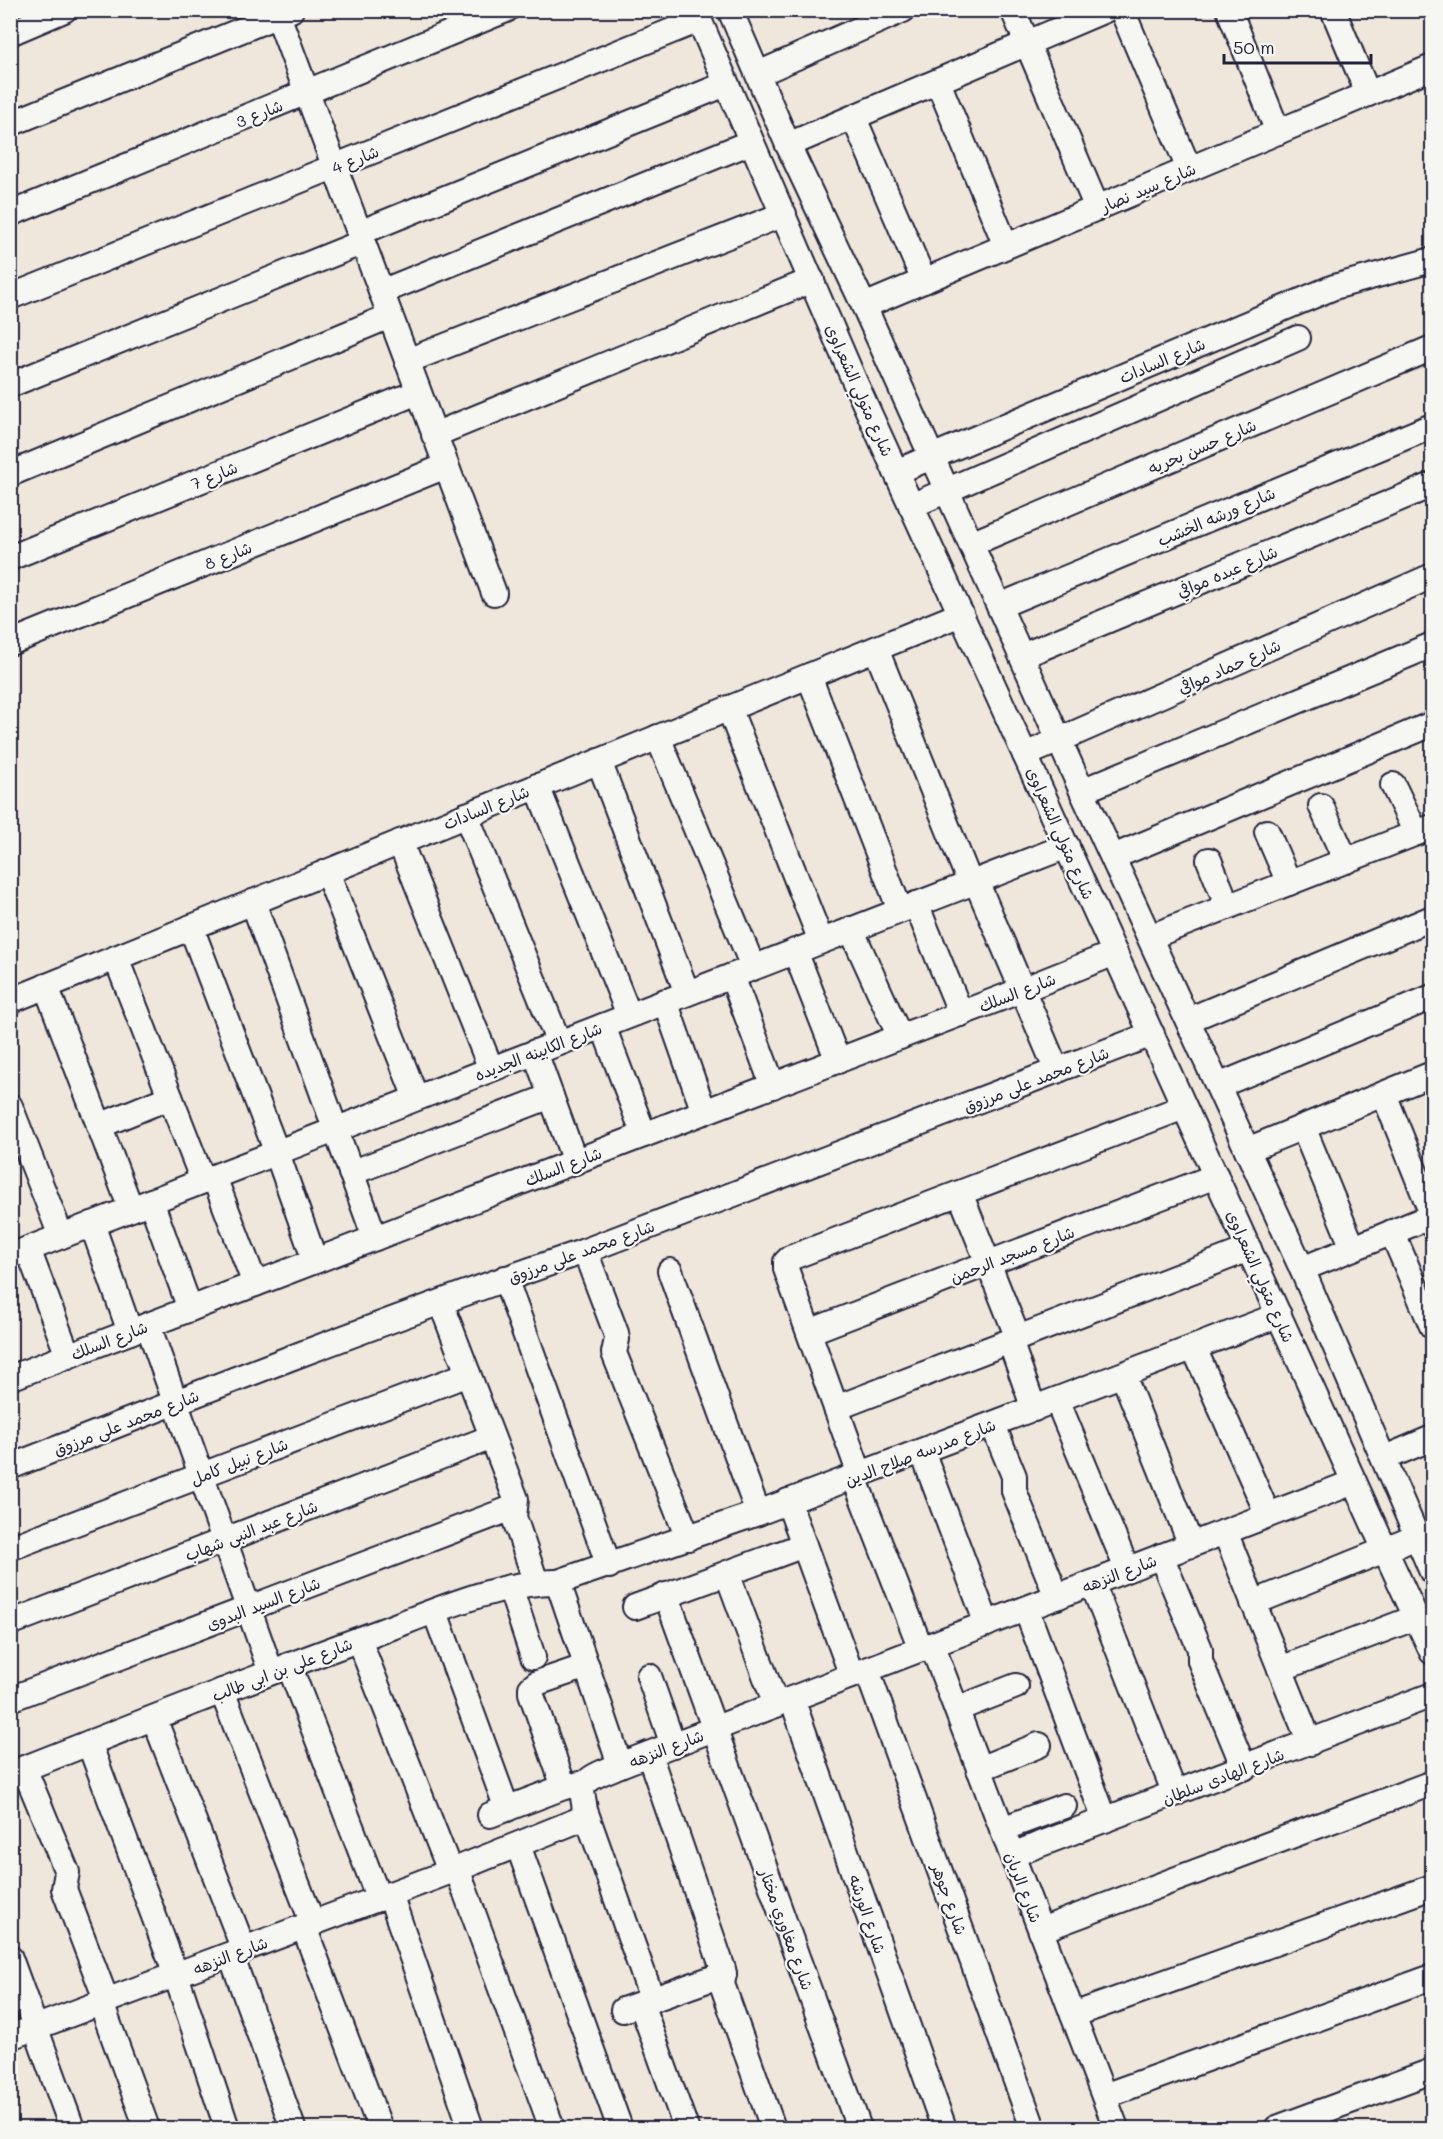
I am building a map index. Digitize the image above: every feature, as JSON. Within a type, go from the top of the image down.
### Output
[{"type":"street","points":[[10,33],[64,10]]},
{"type":"street","name":"شارع 3","points":[[10,214],[506,10]]},
{"type":"street","points":[[730,10],[788,145],[864,306],[1059,740],[1302,1269],[1432,1572]]},
{"type":"street","points":[[758,74],[903,10]]},
{"type":"street","points":[[1013,10],[1097,208]]},
{"type":"street","points":[[788,145],[1105,10]]},
{"type":"street","points":[[1122,10],[1189,169]]},
{"type":"street","points":[[1229,10],[1278,132]]},
{"type":"street","points":[[1333,10],[1368,94]]},
{"type":"street","points":[[10,124],[282,12],[307,93],[494,593]]},
{"type":"street","name":"شارع متولي الشعراوى","points":[[697,15],[854,380],[1432,1652]]},
{"type":"street","name":"شارع 4","points":[[10,297],[335,168],[697,15]]},
{"type":"street","name":"شارع سيد نصار","points":[[864,306],[1432,67]]},
{"type":"street","points":[[938,82],[1006,246]]},
{"type":"street","points":[[10,385],[726,84]]},
{"type":"street","points":[[739,113],[769,100]]},
{"type":"street","points":[[854,118],[924,281]]},
{"type":"street","points":[[381,292],[751,142]]},
{"type":"street","points":[[407,361],[784,214]]},
{"type":"street","name":"شارع السادات","points":[[896,472],[1334,287],[1432,260]]},
{"type":"street","points":[[434,435],[812,280]]},
{"type":"street","points":[[10,474],[390,316]]},
{"type":"street","points":[[912,506],[1298,338]]},
{"type":"street","name":"شارع حسن بحريه","points":[[971,544],[1432,348]]},
{"type":"street","points":[[854,380],[890,364]]},
{"type":"street","name":"شارع 7","points":[[10,558],[418,392]]},
{"type":"street","name":"شارع ورشه الخشب","points":[[999,606],[1432,426]]},
{"type":"street","name":"شارع 8","points":[[10,644],[446,466]]},
{"type":"street","name":"شارع عبده موافي","points":[[1022,656],[1432,485]]},
{"type":"street","name":"شارع حماد موافي","points":[[1025,754],[1432,576]]},
{"type":"street","name":"شارع السادات","points":[[10,1000],[961,614]]},
{"type":"street","points":[[1082,790],[1432,645]]},
{"type":"street","points":[[876,648],[973,882],[1057,1071]]},
{"type":"street","points":[[809,676],[908,907],[962,1014]]},
{"type":"street","points":[[729,708],[821,941]]},
{"type":"street","points":[[1113,857],[1432,724]]},
{"type":"street","points":[[658,737],[742,971],[773,1086]]},
{"type":"street","points":[[599,761],[687,993]]},
{"type":"street","points":[[1150,937],[1424,830],[1393,785]]},
{"type":"street","points":[[537,786],[629,1015]]},
{"type":"street","points":[[1321,806],[1346,861]]},
{"type":"street","points":[[466,816],[560,1043]]},
{"type":"street","points":[[1267,832],[1289,883]]},
{"type":"street","points":[[400,842],[491,1069]]},
{"type":"street","name":"شارع الكابينه الجديده","points":[[19,1252],[1067,846]]},
{"type":"street","points":[[1209,860],[1228,907]]},
{"type":"street","points":[[327,872],[416,1098]]},
{"type":"street","points":[[253,902],[375,1238]]},
{"type":"street","points":[[1188,1020],[1432,918]]},
{"type":"street","points":[[191,927],[277,1153],[315,1261]]},
{"type":"street","points":[[851,929],[900,1037]]},
{"type":"street","points":[[795,951],[838,1061]]},
{"type":"street","name":"شارع السلك","points":[[11,1375],[68,1356],[962,1014],[1115,953]]},
{"type":"street","points":[[116,958],[170,1097],[255,1284]]},
{"type":"street","points":[[46,986],[99,1126],[141,1205],[190,1309]]},
{"type":"street","points":[[1218,1086],[1432,997]]},
{"type":"street","points":[[665,1001],[704,1112]]},
{"type":"street","points":[[603,1026],[644,1135]]},
{"type":"street","name":"شارع محمد على مرزوق","points":[[10,1467],[505,1278],[585,1251],[1152,1034]]},
{"type":"street","points":[[535,1052],[575,1162]]},
{"type":"street","points":[[1247,1150],[1432,1074]]},
{"type":"street","points":[[1302,1269],[1432,1215],[1384,1094]]},
{"type":"street","points":[[351,1173],[551,1096]]},
{"type":"street","points":[[99,1126],[170,1097]]},
{"type":"street","points":[[10,1106],[61,1236]]},
{"type":"street","points":[[1034,1409],[1014,1339],[988,1264],[960,1194],[1184,1107]]},
{"type":"street","points":[[1303,1127],[1353,1248]]},
{"type":"street","name":"شارع مسجد الرحمن","points":[[808,1332],[1216,1176]]},
{"type":"street","name":"شارع الريان","points":[[960,1194],[790,1258],[786,1262],[786,1269],[836,1408],[857,1476],[927,1647],[957,1709],[1116,2128]]},
{"type":"street","points":[[92,1224],[175,1403],[248,1609],[280,1668],[384,1897],[471,2128]]},
{"type":"street","points":[[1392,1232],[1432,1326]]},
{"type":"street","points":[[836,1408],[1249,1249]]},
{"type":"street","points":[[585,1251],[616,1333],[614,1353],[688,1538]]},
{"type":"street","points":[[19,1252],[68,1356]]},
{"type":"street","points":[[670,1271],[758,1513]]},
{"type":"street","points":[[505,1278],[609,1566]]},
{"type":"street","points":[[441,1303],[516,1499],[513,1517],[587,1666],[620,1766]]},
{"type":"street","name":"شارع مدرسه صلاح الدين","points":[[547,1582],[609,1566],[758,1513],[1279,1315]]},
{"type":"street","points":[[1194,1348],[1268,1515]]},
{"type":"street","name":"شارع نبيل كامل","points":[[10,1548],[468,1374]]},
{"type":"street","points":[[1123,1375],[1191,1545]]},
{"type":"street","points":[[1057,1400],[1127,1569]]},
{"type":"street","points":[[993,1425],[1014,1476],[1014,1491],[1057,1597]]},
{"type":"street","name":"شارع عبد النبى شهاب","points":[[10,1623],[492,1437]]},
{"type":"street","points":[[1385,1458],[1432,1438]]},
{"type":"street","points":[[922,1451],[987,1624]]},
{"type":"street","name":"شارع النزهه","points":[[435,1612],[499,1812],[573,1786],[673,1745],[1354,1482]]},
{"type":"street","name":"شارع جوهر","points":[[788,1502],[859,1673],[1033,2128]]},
{"type":"street","name":"شارع السيد البدوى","points":[[10,1699],[515,1507]]},
{"type":"street","points":[[1225,1532],[1310,1743]]},
{"type":"street","points":[[1253,1603],[1417,1537]]},
{"type":"street","points":[[636,1606],[804,1545]]},
{"type":"street","points":[[1161,1556],[1200,1649],[1200,1661],[1244,1767]]},
{"type":"street","name":"شارع الورشه","points":[[727,1573],[784,1702],[944,2128]]},
{"type":"street","name":"شارع على بن ابى طالب","points":[[17,1771],[280,1668],[435,1612],[510,1587],[547,1582]]},
{"type":"street","points":[[1092,1583],[1175,1794]]},
{"type":"street","points":[[510,1587],[533,1657]]},
{"type":"street","name":"شارع مغاوري مختار","points":[[666,1595],[859,2128]]},
{"type":"street","points":[[1026,1609],[1106,1820]]},
{"type":"street","points":[[1280,1669],[1417,1617]]},
{"type":"street","points":[[359,1640],[454,1870],[552,2128]]},
{"type":"street","points":[[587,1666],[537,1683],[531,1688],[531,1693],[573,1786],[581,1792],[586,1813],[650,1993],[649,2001],[643,2009],[686,2128]]},
{"type":"street","points":[[649,1676],[673,1745]]},
{"type":"street","points":[[957,1709],[1016,1686]]},
{"type":"street","points":[[222,1691],[309,1925],[380,2128]]},
{"type":"street","name":"شارع الهادى سلطان","points":[[1012,1855],[1432,1695]]},
{"type":"street","points":[[153,1718],[238,1952],[289,2127]]},
{"type":"street","points":[[89,1743],[176,1975],[228,2128]]},
{"type":"street","points":[[979,1769],[1039,1745]]},
{"type":"street","points":[[650,1754],[724,1974],[722,1984],[773,2128]]},
{"type":"street","points":[[17,1771],[67,1872],[64,1889],[147,2128]]},
{"type":"street","points":[[1041,1930],[1432,1783]]},
{"type":"street","points":[[1002,1829],[1064,1806]]},
{"type":"street","name":"شارع النزهه","points":[[10,2037],[454,1870],[581,1819],[586,1813]]},
{"type":"street","points":[[518,1845],[620,2128]]},
{"type":"street","points":[[1073,2015],[1432,1887]]},
{"type":"street","points":[[10,1958],[72,2128]]},
{"type":"street","points":[[623,2010],[724,1974]]},
{"type":"street","points":[[1104,2096],[1432,1977]]},
{"type":"street","points":[[1277,2128],[1432,2071]]}]
